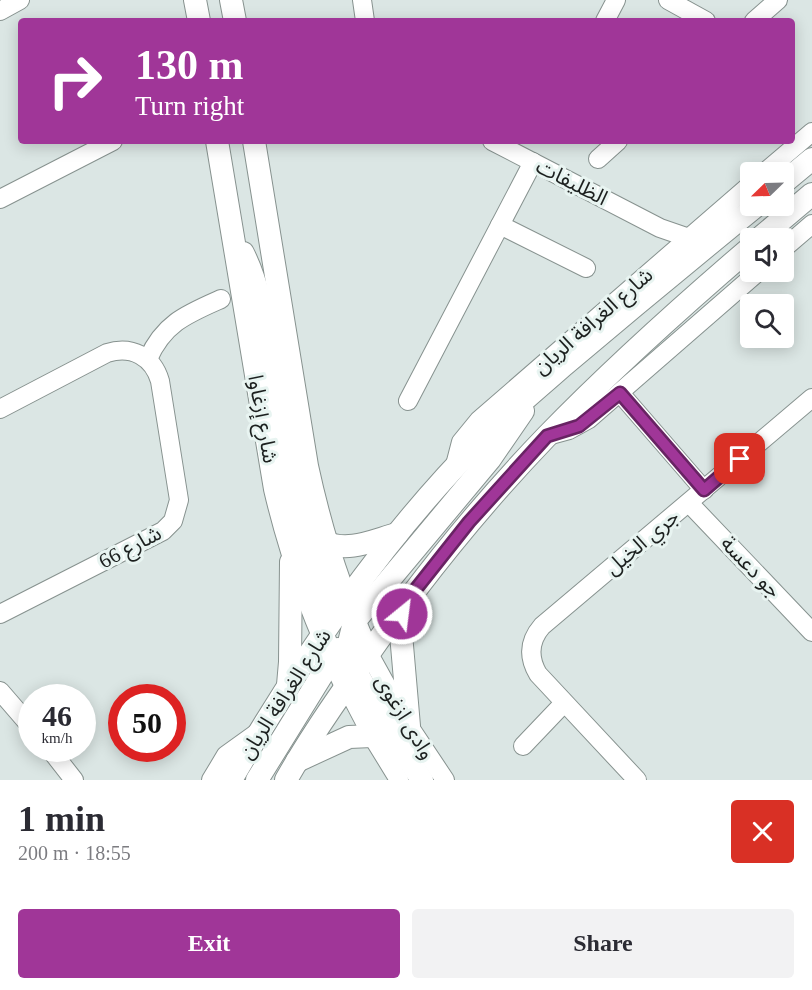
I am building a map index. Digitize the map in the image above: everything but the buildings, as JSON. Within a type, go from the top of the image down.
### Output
[{"type":"main road","points":[[195,0],[198,18]]},
{"type":"main road","points":[[231,0],[234,18]]},
{"type":"main road","name":"شارع إزغاوا","points":[[217,144],[268,454],[283,523],[292,550],[345,643]]},
{"type":"main road","name":"شارع إزغاوا","points":[[254,144],[307,466],[345,643]]},
{"type":"main road","points":[[794,174],[812,159]]},
{"type":"main road","points":[[772,228],[812,194]]},
{"type":"main road","name":"شارع الغرافة الريان","points":[[291,770],[345,643],[397,534],[482,439],[533,391],[744,216]]},
{"type":"main road","points":[[232,234],[248,262],[259,292],[296,499],[313,558],[345,643],[390,732],[422,780]]},
{"type":"main road","name":"شارع الغرافة الريان","points":[[231,780],[288,687],[345,643],[404,604],[469,522],[547,436],[638,347],[740,257]]},
{"type":"main road","points":[[257,780],[345,643],[497,451],[533,391]]},
{"type":"main road","points":[[325,542],[346,547],[397,534]]},
{"type":"main road","points":[[288,687],[292,550]]},
{"type":"main road","points":[[404,604],[401,634],[409,726]]},
{"type":"main road","points":[[291,770],[349,737],[372,736]]},
{"type":"street","points":[[0,10],[20,0]]},
{"type":"street","points":[[362,0],[365,18]]},
{"type":"street","points":[[607,18],[616,0]]},
{"type":"street","points":[[668,0],[701,18]]},
{"type":"street","points":[[757,18],[778,0]]},
{"type":"street","points":[[777,162],[812,132]]},
{"type":"street","points":[[0,199],[107,144]]},
{"type":"street","name":"الظليفات","points":[[498,144],[669,232],[689,238]]},
{"type":"street","name":"الظليفات","points":[[598,159],[615,144]]},
{"type":"street","points":[[408,401],[533,162]]},
{"type":"street","name":"شارع الغرافة الريان","points":[[454,469],[461,442],[472,427],[740,194]]},
{"type":"street","points":[[652,223],[663,260]]},
{"type":"street","points":[[794,240],[812,224]]},
{"type":"street","points":[[500,225],[586,268]]},
{"type":"street","points":[[547,436],[579,426],[747,282]]},
{"type":"street","points":[[0,409],[116,351],[133,351],[148,359],[160,336],[169,327],[191,312],[221,299]]},
{"type":"street","name":"شارع 66","points":[[0,614],[162,531],[173,521],[178,508],[178,493],[160,381],[158,373],[148,359]]},
{"type":"street","points":[[620,393],[704,490]]},
{"type":"street","name":"جري الخيل","points":[[637,780],[564,703],[534,667],[531,649],[536,632],[812,398]]},
{"type":"street","name":"جو دعسة","points":[[689,503],[812,632]]},
{"type":"street","name":"وادى ازغوى","points":[[345,643],[409,726],[445,780]]},
{"type":"street","name":"وادى ازغوى","points":[[345,643],[372,736],[399,780]]},
{"type":"street","points":[[0,692],[18,712]]},
{"type":"street","points":[[523,746],[564,703]]},
{"type":"street","points":[[211,780],[226,755],[260,730]]},
{"type":"street","points":[[60,762],[74,780]]},
{"type":"route","points":[[402,614],[404,604],[441,556],[547,436],[579,426],[620,393],[704,490],[740,459]]}]
